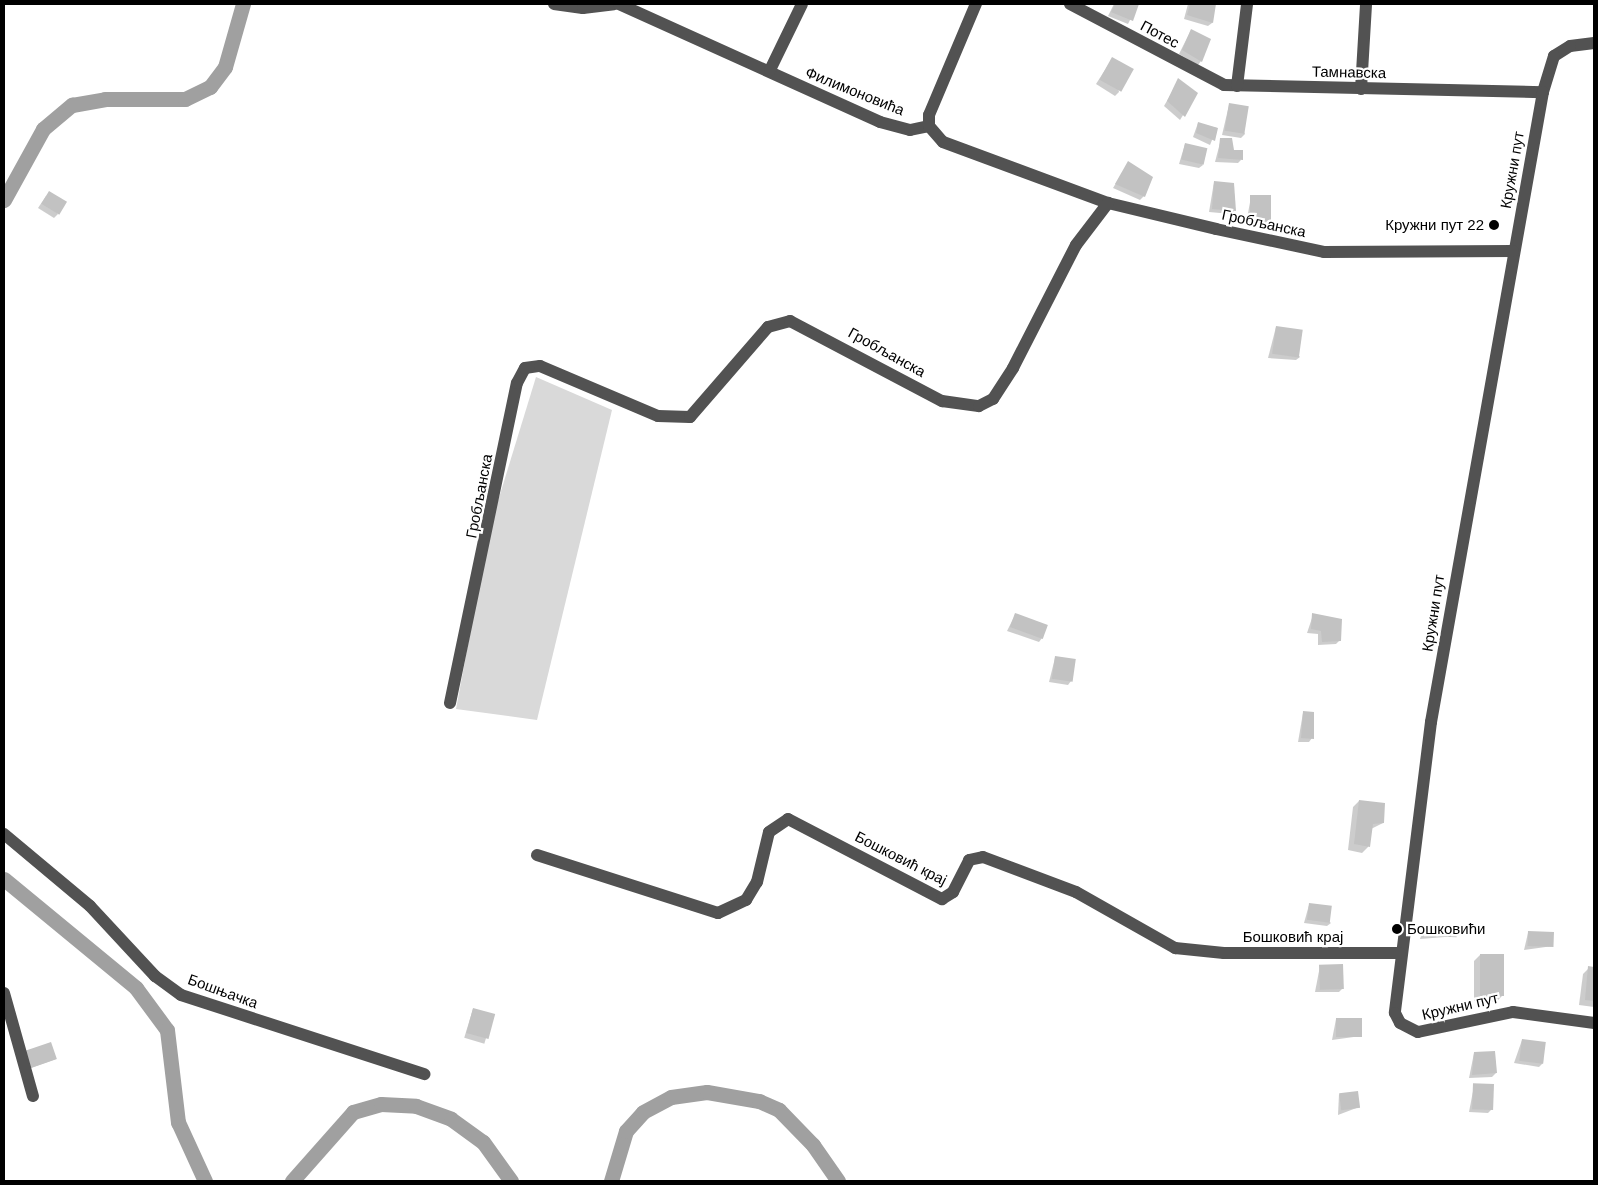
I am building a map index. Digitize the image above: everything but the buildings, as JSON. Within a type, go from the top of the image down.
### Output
[{"type":"street","points":[[554,4],[583,8],[614,4]]},
{"type":"street","name":"Филимоновића","points":[[619,4],[770,70],[880,122],[910,130],[929,126]]},
{"type":"street","points":[[770,70],[802,4]]},
{"type":"street","points":[[976,4],[929,115],[929,126],[943,142],[1108,203]]},
{"type":"street","name":"Потес","points":[[1070,4],[1211,79],[1237,86]]},
{"type":"street","points":[[1237,86],[1247,4]]},
{"type":"street","points":[[1361,88],[1366,4]]},
{"type":"street","name":"Кружни пут","points":[[1594,43],[1570,46],[1554,56],[1542,92],[1433,712],[1400,953],[1395,1013],[1400,1023],[1413,1031],[1440,1029],[1513,1012],[1594,1023]]},
{"type":"street","name":"Тамнавска","points":[[1237,86],[1542,92]]},
{"type":"street","name":"Гробљанска","points":[[450,703],[517,383],[525,368],[540,366],[658,416],[690,416],[768,327],[790,321],[942,401],[979,406],[993,399],[1013,368],[1076,245],[1108,203],[1324,252],[1514,251]]},
{"type":"street","name":"Бошковић крај","points":[[537,855],[718,913],[746,900],[757,882],[770,832],[788,819],[942,899],[953,892],[969,860],[983,857],[1076,892],[1175,948],[1400,953]]},
{"type":"street","name":"Бошњачка","points":[[4,834],[90,906],[155,976],[181,995],[424,1074]]},
{"type":"street","points":[[4,993],[32,1096]]},
{"type":"shaded area","points":[[536,377],[612,410],[537,720],[456,709],[490,527]]},
{"type":"waterway","points":[[4,200],[43,129],[72,105],[105,99],[185,99],[210,87],[225,67],[243,4]]},
{"type":"waterway","points":[[4,879],[136,988],[167,1030],[178,1122],[205,1181]]},
{"type":"waterway","points":[[611,1181],[626,1131],[643,1112],[671,1097],[707,1092],[759,1101],[779,1110],[813,1145],[838,1181]]},
{"type":"waterway","points":[[292,1181],[353,1112],[381,1104],[416,1106],[451,1119],[483,1142],[511,1181]]},
{"type":"place","name":"Кружни пут 22","points":[[1494,225]]},
{"type":"place","name":"Бошковићи","points":[[1397,929]]}]
